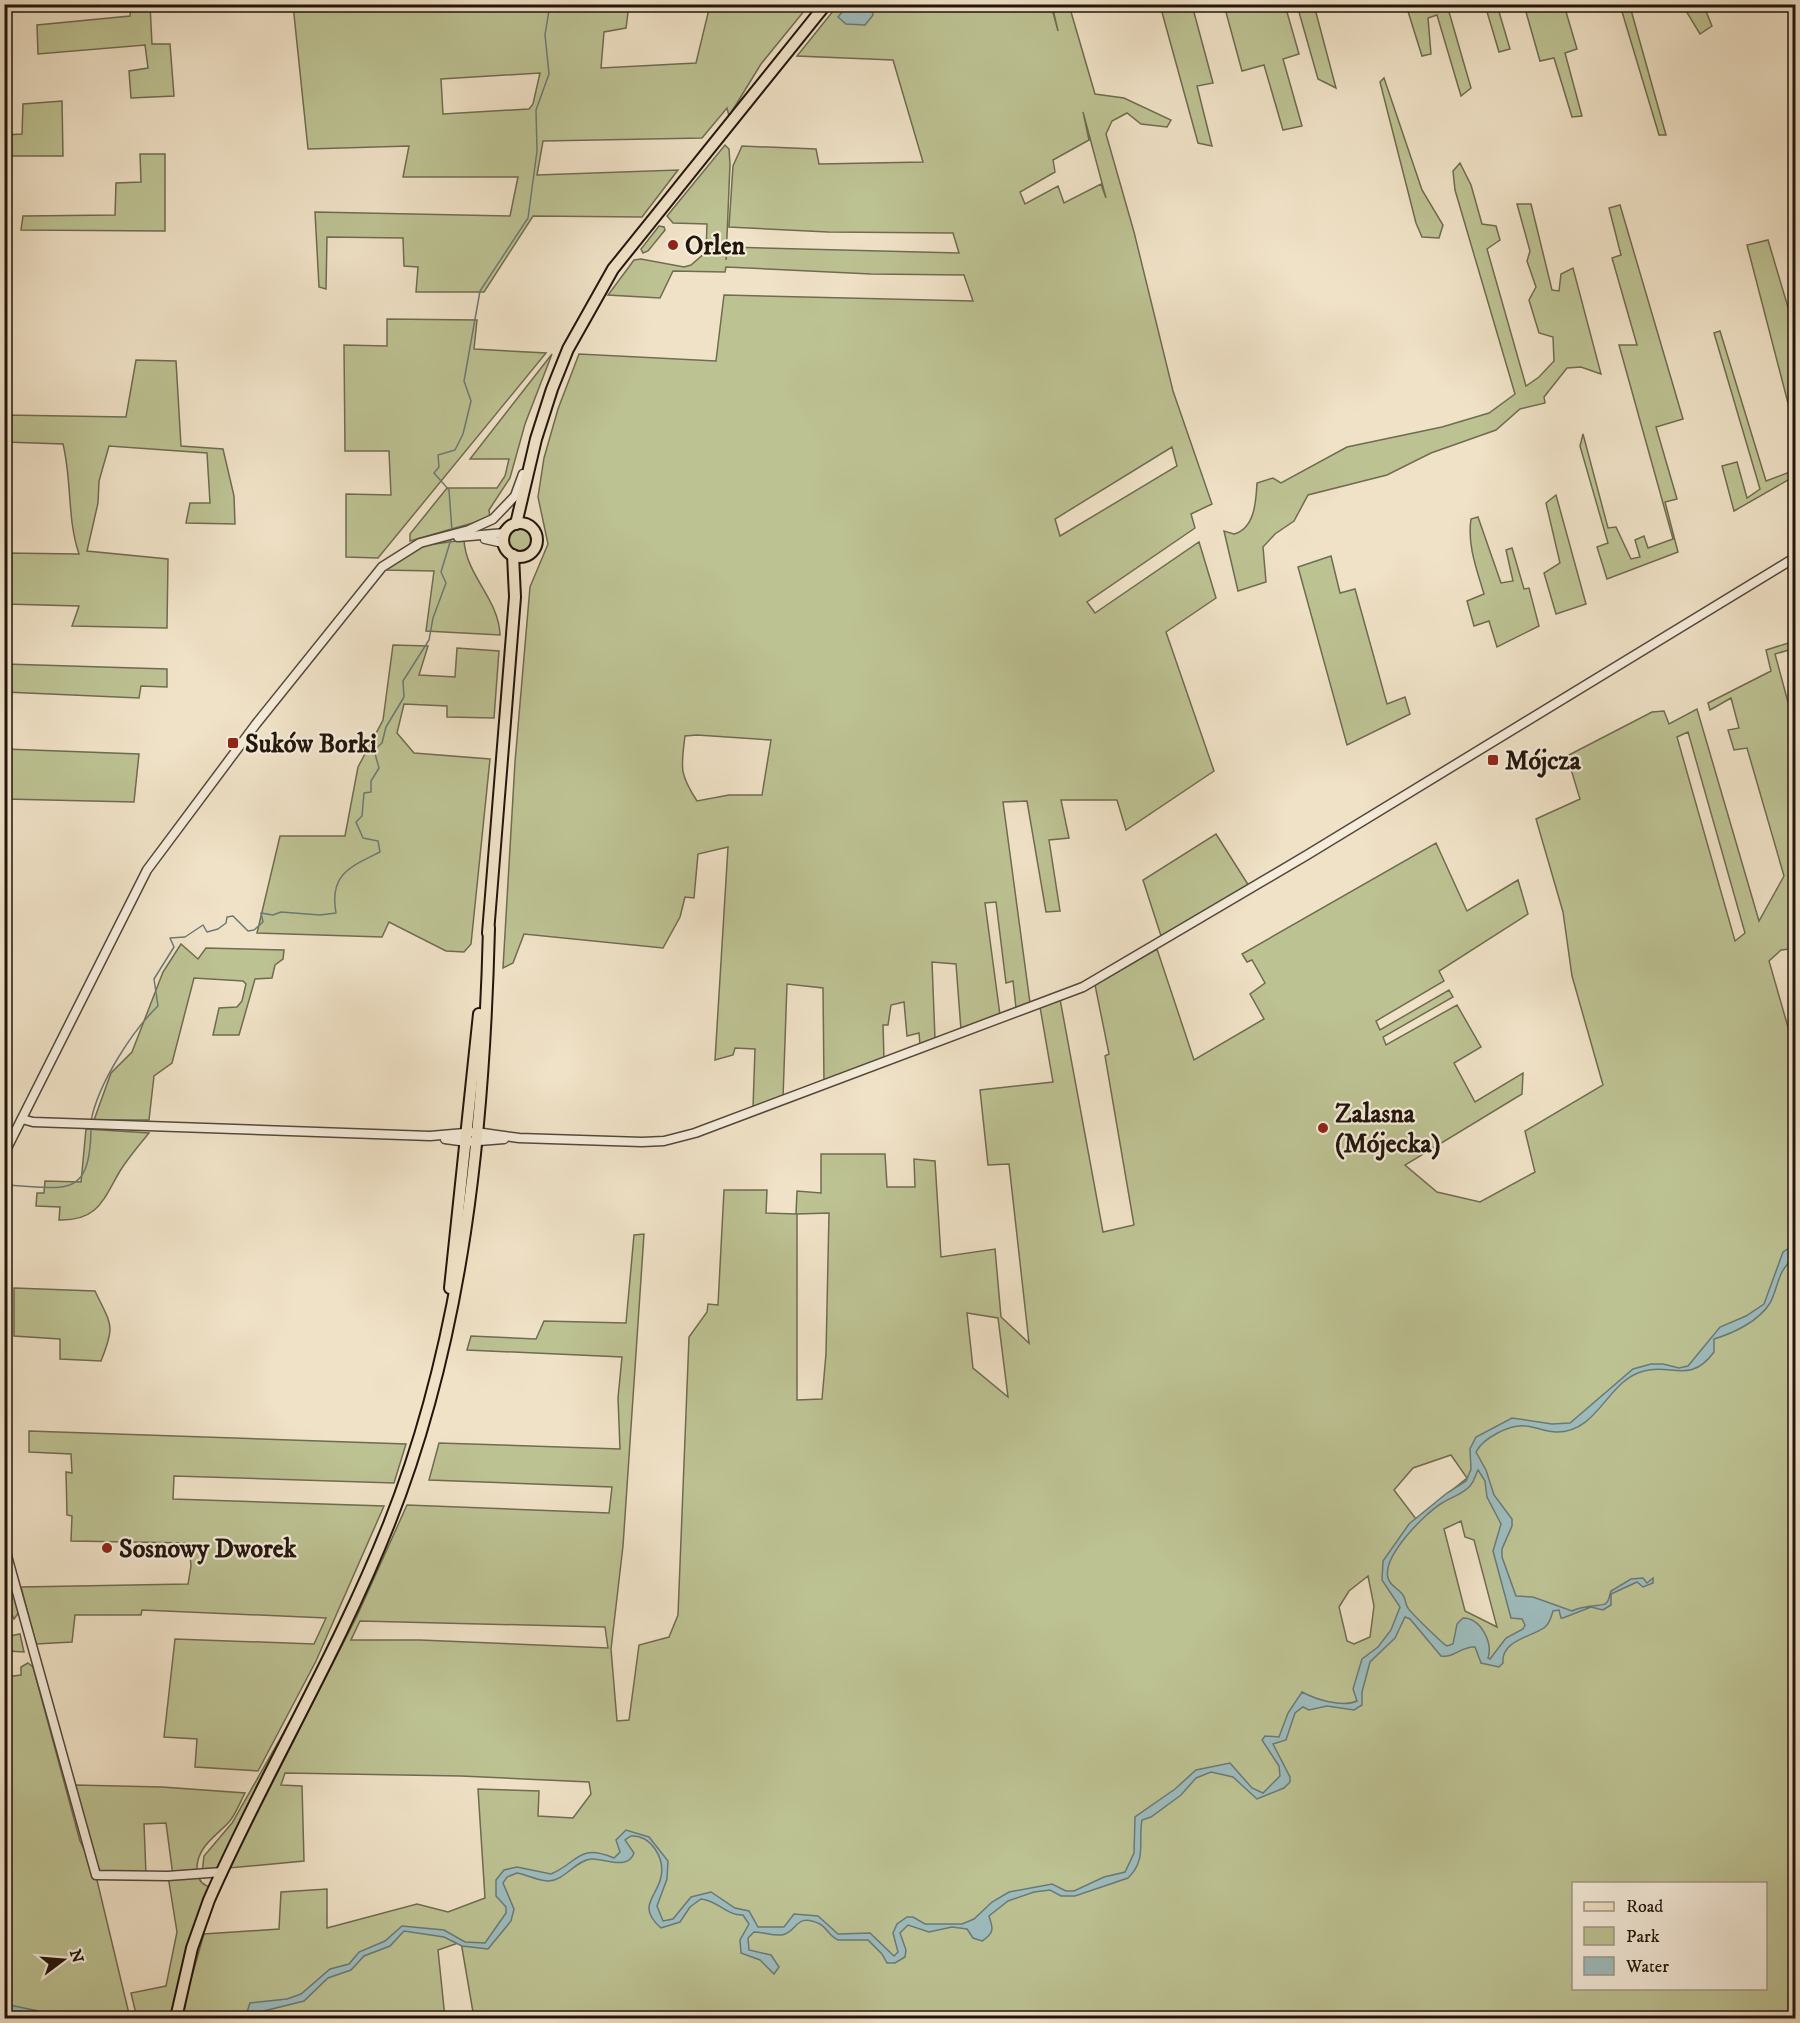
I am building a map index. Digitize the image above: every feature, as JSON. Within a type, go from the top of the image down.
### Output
[{"type":"main road","points":[[176,2019],[192,1948],[222,1872],[359,1596],[408,1473],[442,1350],[460,1271],[515,597],[518,556],[504,538],[521,525],[526,482],[544,408],[559,370],[627,249],[722,131],[734,121],[826,4]]},
{"type":"main road","points":[[518,556],[532,551],[536,542],[534,531],[521,525]]},
{"type":"street","points":[[4,1154],[136,890],[157,856],[367,583],[386,564],[416,545],[484,524],[506,509],[515,496],[531,457]]},
{"type":"street","points":[[452,535],[504,538]]},
{"type":"street","points":[[22,1119],[30,1122],[90,1125],[642,1142],[686,1136],[1083,987],[1307,855],[1796,557]]},
{"type":"street","points":[[4,1545],[96,1875],[168,1876],[222,1872]]},
{"type":"green space","points":[[131,5],[150,5],[152,44],[170,44],[174,96],[131,98],[129,71],[148,68],[145,45],[38,54],[37,25],[130,16]]},
{"type":"green space","points":[[293,5],[629,5],[626,28],[604,32],[601,68],[696,63],[710,5],[809,5],[761,64],[729,116],[727,108],[702,138],[543,141],[537,175],[678,170],[642,217],[533,216],[484,292],[416,292],[418,267],[404,266],[403,238],[327,237],[326,289],[319,287],[315,212],[510,216],[518,177],[403,177],[409,146],[308,149]],"holes":[[[540,73],[533,104],[529,109],[443,114],[441,79]]]},
{"type":"green space","points":[[838,5],[1051,5],[1058,31],[1052,5],[1069,5],[1095,94],[1124,98],[1171,120],[1167,127],[1141,124],[1127,113],[1112,121],[1106,134],[1134,232],[1173,391],[1212,504],[1191,514],[1195,528],[1087,602],[1095,613],[1199,542],[1216,598],[1166,632],[1214,771],[1126,830],[1117,800],[1061,800],[1069,838],[1049,840],[1060,911],[1046,912],[1027,801],[1003,802],[1030,1003],[1016,1008],[1013,981],[1006,983],[996,902],[985,903],[1000,1015],[961,1030],[956,964],[932,962],[935,1039],[920,1045],[919,1033],[907,1036],[904,1002],[891,1005],[888,1025],[883,1025],[884,1060],[824,1084],[823,988],[787,984],[783,1098],[753,1108],[755,1049],[735,1048],[733,1055],[715,1060],[728,847],[698,854],[694,898],[685,897],[680,917],[663,948],[524,934],[513,963],[503,968],[515,762],[530,587],[548,544],[538,497],[544,458],[558,409],[579,354],[716,361],[724,295],[973,301],[964,275],[871,274],[726,267],[725,272],[673,271],[660,298],[608,295],[634,260],[641,259],[684,267],[691,265],[706,252],[707,224],[673,223],[667,216],[725,145],[729,149],[730,164],[726,260],[728,247],[959,253],[953,233],[828,232],[729,227],[733,166],[742,146],[816,149],[819,164],[923,162],[893,60],[797,56]],"holes":[[[1083,112],[1106,198],[1101,184],[1064,203],[1058,186],[1025,204],[1020,192],[1055,172],[1053,160],[1089,140]],[[1172,447],[1177,466],[1060,536],[1055,519]],[[685,736],[771,740],[762,795],[729,795],[697,801],[684,777]]]},
{"type":"green space","points":[[1160,5],[1192,5],[1213,83],[1197,86],[1212,146],[1198,143]]},
{"type":"green space","points":[[1224,5],[1285,5],[1299,54],[1283,59],[1302,126],[1283,130],[1264,65],[1242,71]]},
{"type":"green space","points":[[1297,5],[1314,5],[1336,88],[1318,79]]},
{"type":"green space","points":[[1406,5],[1447,5],[1471,88],[1461,96],[1437,15],[1428,18],[1431,54],[1422,56]]},
{"type":"green space","points":[[1485,5],[1497,5],[1510,49],[1499,52]]},
{"type":"green space","points":[[1524,5],[1564,5],[1577,49],[1565,53],[1582,116],[1572,117],[1554,58],[1540,61]]},
{"type":"green space","points":[[1620,5],[1637,5],[1631,10],[1666,135],[1659,135]]},
{"type":"green space","points":[[1688,5],[1701,5],[1712,26],[1700,34],[1686,11]]},
{"type":"green space","points":[[1384,78],[1422,190],[1443,225],[1439,238],[1422,237],[1416,223],[1380,82]]},
{"type":"green space","points":[[62,101],[63,156],[5,156],[5,135],[22,134],[23,104]]},
{"type":"green space","points":[[140,154],[165,154],[165,231],[21,230],[23,216],[115,215],[116,183],[141,182]]},
{"type":"green space","points":[[1460,163],[1471,185],[1482,224],[1496,226],[1500,240],[1487,249],[1526,386],[1539,377],[1554,361],[1553,337],[1539,333],[1529,300],[1536,287],[1527,261],[1530,251],[1517,204],[1531,204],[1552,290],[1559,291],[1561,274],[1573,268],[1601,374],[1581,367],[1567,368],[1544,397],[1545,403],[1520,409],[1496,430],[1431,453],[1387,475],[1308,495],[1294,521],[1275,534],[1263,547],[1266,582],[1238,591],[1224,531],[1234,534],[1246,526],[1253,513],[1257,483],[1273,478],[1281,483],[1347,447],[1442,427],[1489,413],[1515,394],[1455,190],[1453,171]]},
{"type":"green space","points":[[1620,205],[1683,419],[1656,427],[1677,499],[1665,502],[1678,552],[1607,579],[1597,547],[1608,543],[1580,446],[1583,434],[1608,528],[1616,527],[1631,559],[1640,557],[1635,540],[1644,536],[1648,548],[1673,539],[1619,345],[1637,345],[1612,258],[1621,255],[1609,208]]},
{"type":"green space","points":[[659,226],[664,227],[665,230],[648,251],[643,253],[641,249]]},
{"type":"green space","points":[[1768,240],[1795,331],[1795,430],[1747,245]]},
{"type":"green space","points":[[387,319],[477,320],[474,349],[546,353],[378,558],[346,557],[346,494],[391,495],[389,451],[345,451],[344,345],[387,346]]},
{"type":"green space","points":[[1720,331],[1766,481],[1795,470],[1795,476],[1734,511],[1722,466],[1737,462],[1747,498],[1760,489],[1714,333]]},
{"type":"green space","points":[[552,354],[525,424],[510,478],[489,510],[490,518],[410,541],[410,534],[447,488],[497,488],[505,476],[509,459],[470,459]]},
{"type":"green space","points":[[136,360],[176,361],[181,446],[223,449],[234,496],[235,524],[186,523],[190,503],[210,503],[207,453],[109,446],[99,481],[98,503],[87,551],[168,559],[167,628],[72,626],[79,606],[5,604],[5,553],[79,554],[75,541],[63,444],[5,442],[5,415],[126,417]]},
{"type":"green space","points":[[1556,495],[1586,604],[1556,614],[1544,573],[1560,563],[1546,503]]},
{"type":"green space","points":[[1478,517],[1501,583],[1513,581],[1506,550],[1512,548],[1524,589],[1529,588],[1539,626],[1497,647],[1489,621],[1474,626],[1467,601],[1484,594],[1470,538],[1471,519]]},
{"type":"green space","points":[[520,527],[529,531],[533,540],[529,549],[520,553],[511,549],[507,540],[511,531]]},
{"type":"green space","points":[[464,540],[470,565],[494,610],[500,635],[426,631],[434,571],[384,570],[420,546]]},
{"type":"green space","points":[[1331,556],[1340,593],[1355,589],[1387,704],[1405,697],[1410,714],[1347,745],[1298,567]]},
{"type":"green space","points":[[1795,641],[1795,670],[1789,650],[1775,654],[1795,728],[1795,969],[1790,949],[1781,950],[1769,961],[1796,1055],[1795,2018],[474,2018],[461,1942],[438,1950],[445,2018],[183,2018],[187,1993],[204,1934],[279,1929],[281,1892],[327,1889],[327,1928],[417,1904],[448,1912],[485,1898],[478,1789],[539,1791],[538,1816],[573,1818],[591,1794],[589,1782],[461,1776],[285,1773],[281,1785],[302,1786],[304,1861],[229,1868],[357,1616],[407,1505],[609,1513],[612,1487],[429,1480],[439,1443],[620,1449],[618,1398],[622,1357],[467,1350],[471,1336],[536,1339],[544,1321],[626,1323],[634,1235],[644,1234],[623,1546],[611,1649],[617,1721],[629,1720],[639,1645],[669,1637],[678,1615],[689,1337],[707,1312],[708,1304],[718,1305],[724,1190],[767,1190],[766,1213],[796,1214],[797,1191],[821,1193],[821,1154],[885,1154],[887,1187],[915,1187],[914,1159],[935,1161],[941,1257],[995,1249],[1001,1317],[1029,1343],[1009,1164],[988,1165],[980,1090],[1053,1082],[1040,1007],[1060,999],[1103,1232],[1134,1225],[1105,1056],[1109,1054],[1095,985],[1157,949],[1194,1060],[1264,1019],[1250,994],[1265,983],[1252,960],[1247,962],[1242,954],[1436,843],[1467,911],[1518,880],[1528,914],[1439,971],[1444,981],[1376,1021],[1380,1030],[1449,990],[1453,997],[1383,1037],[1386,1045],[1457,1005],[1481,1047],[1454,1063],[1475,1102],[1523,1073],[1522,1094],[1405,1165],[1437,1192],[1480,1202],[1535,1172],[1525,1131],[1603,1085],[1572,976],[1563,912],[1536,819],[1580,799],[1567,756],[1652,712],[1664,711],[1669,724],[1697,709],[1759,921],[1784,876],[1747,748],[1734,750],[1728,730],[1739,728],[1731,698],[1710,710],[1708,703],[1771,671],[1766,650]],"holes":[[[1688,732],[1745,933],[1735,941],[1677,737]],[[829,1213],[826,1354],[822,1399],[797,1400],[797,1214]],[[967,1313],[998,1318],[1008,1397],[973,1368]],[[1451,1455],[1467,1478],[1416,1519],[1394,1490],[1413,1468]],[[1461,1521],[1465,1537],[1474,1540],[1497,1627],[1465,1611],[1444,1529]],[[1368,1576],[1374,1606],[1370,1637],[1354,1644],[1347,1641],[1339,1607],[1349,1591]],[[360,1621],[605,1627],[608,1648],[420,1640],[351,1640]]]},
{"type":"green space","points":[[393,645],[428,646],[419,675],[455,677],[457,648],[499,651],[494,718],[447,717],[447,706],[404,704],[397,733],[414,753],[490,759],[471,944],[464,952],[446,951],[389,922],[382,937],[257,933],[280,836],[345,836],[358,767],[383,720]]},
{"type":"green space","points":[[5,664],[167,669],[167,687],[141,686],[139,698],[5,692]]},
{"type":"green space","points":[[5,749],[139,754],[134,802],[5,799]]},
{"type":"green space","points":[[1216,834],[1249,886],[1161,936],[1143,880]]},
{"type":"green space","points":[[181,944],[198,959],[206,948],[284,950],[283,959],[275,965],[272,978],[255,979],[239,1035],[213,1035],[219,1008],[237,1007],[242,1001],[246,984],[243,981],[194,978],[172,1063],[154,1076],[149,1120],[94,1120],[111,1073],[132,1052],[163,972]]},
{"type":"green space","points":[[86,1129],[149,1133],[120,1171],[98,1207],[83,1217],[59,1220],[60,1207],[36,1206],[37,1193],[44,1193],[45,1181],[81,1182]]},
{"type":"green space","points":[[14,1288],[95,1291],[110,1325],[109,1339],[101,1361],[60,1359],[60,1339],[14,1336]]},
{"type":"green space","points":[[29,1431],[406,1444],[394,1483],[174,1476],[173,1499],[384,1506],[316,1661],[258,1771],[195,1767],[197,1739],[164,1737],[175,1639],[314,1644],[326,1618],[142,1610],[141,1615],[75,1615],[72,1642],[36,1644],[21,1587],[188,1584],[191,1566],[189,1543],[71,1541],[72,1516],[67,1515],[66,1472],[72,1473],[71,1454],[29,1452]]},
{"type":"green space","points":[[4,1563],[19,1612],[14,1619],[12,1615],[5,1616]]},
{"type":"green space","points":[[20,1634],[24,1652],[8,1651],[11,1644],[5,1637]]},
{"type":"green space","points":[[28,1663],[33,1667],[80,1841],[95,1872],[75,1785],[162,1787],[245,1793],[236,1812],[206,1845],[198,1860],[197,1872],[201,1882],[211,1887],[173,2018],[137,2018],[131,1993],[166,1986],[177,1932],[168,1876],[173,1876],[166,1823],[144,1824],[146,1875],[96,1876],[130,2018],[5,2018],[5,1669],[6,1677],[21,1675],[21,1667]]},
{"type":"green space","points":[[308,1690],[220,1871],[202,1873],[204,1856],[232,1823]]},
{"type":"water","points":[[848,5],[871,5],[873,15],[865,25],[846,24],[838,17]]},
{"type":"water","points":[[1795,1244],[1793,1256],[1782,1272],[1772,1299],[1765,1309],[1745,1326],[1714,1339],[1714,1352],[1697,1368],[1680,1371],[1654,1369],[1644,1371],[1631,1376],[1621,1384],[1593,1415],[1583,1424],[1571,1430],[1557,1432],[1526,1426],[1512,1427],[1491,1437],[1476,1452],[1486,1470],[1494,1495],[1512,1519],[1512,1526],[1502,1549],[1502,1557],[1516,1596],[1533,1597],[1572,1611],[1607,1603],[1611,1591],[1631,1579],[1643,1578],[1647,1583],[1653,1578],[1653,1583],[1643,1587],[1637,1582],[1611,1594],[1611,1605],[1603,1610],[1591,1607],[1563,1618],[1559,1610],[1553,1611],[1546,1626],[1511,1645],[1499,1667],[1481,1663],[1475,1647],[1441,1656],[1410,1619],[1405,1617],[1395,1638],[1370,1662],[1362,1692],[1362,1705],[1354,1710],[1327,1706],[1309,1710],[1303,1707],[1295,1713],[1286,1740],[1273,1744],[1290,1777],[1290,1782],[1284,1788],[1257,1799],[1233,1777],[1211,1772],[1196,1778],[1181,1795],[1151,1817],[1142,1820],[1140,1858],[1128,1878],[1075,1896],[1061,1896],[1050,1890],[1034,1892],[1008,1901],[989,1916],[992,1930],[982,1941],[973,1938],[967,1929],[952,1927],[929,1932],[908,1925],[900,1933],[906,1950],[905,1957],[895,1963],[887,1963],[882,1954],[868,1940],[838,1940],[820,1924],[812,1921],[801,1921],[782,1935],[754,1932],[748,1938],[749,1950],[771,1955],[779,1967],[774,1974],[760,1960],[741,1953],[740,1940],[749,1924],[743,1915],[732,1913],[712,1902],[701,1899],[690,1907],[680,1922],[661,1928],[650,1914],[649,1907],[661,1877],[659,1855],[645,1839],[631,1836],[625,1840],[634,1853],[631,1858],[621,1863],[596,1859],[585,1860],[555,1880],[549,1881],[517,1873],[507,1877],[503,1883],[514,1909],[511,1921],[488,1949],[462,1946],[444,1937],[404,1931],[390,1946],[364,1956],[351,1970],[328,1978],[304,2001],[260,2012],[257,2018],[245,2018],[250,2003],[287,1999],[301,1994],[330,1969],[349,1964],[359,1952],[385,1941],[402,1926],[444,1930],[465,1942],[485,1943],[506,1913],[506,1907],[496,1896],[496,1880],[504,1870],[517,1867],[551,1874],[586,1853],[593,1852],[614,1858],[620,1852],[616,1840],[626,1830],[649,1837],[668,1861],[667,1879],[657,1906],[663,1921],[673,1919],[691,1897],[711,1892],[735,1908],[749,1911],[758,1927],[784,1927],[794,1914],[818,1916],[838,1934],[870,1933],[894,1956],[898,1952],[893,1933],[897,1924],[907,1917],[913,1917],[925,1924],[962,1924],[974,1919],[992,1902],[1009,1892],[1052,1884],[1066,1891],[1074,1891],[1104,1877],[1125,1872],[1134,1853],[1135,1817],[1175,1789],[1196,1770],[1230,1763],[1252,1788],[1263,1793],[1280,1776],[1279,1766],[1262,1740],[1265,1736],[1279,1737],[1288,1713],[1302,1692],[1336,1703],[1357,1701],[1353,1689],[1362,1659],[1378,1647],[1391,1630],[1400,1607],[1382,1580],[1383,1561],[1409,1524],[1447,1493],[1466,1481],[1471,1469],[1470,1449],[1476,1437],[1512,1418],[1552,1424],[1570,1423],[1633,1369],[1651,1364],[1679,1368],[1688,1366],[1720,1327],[1746,1316],[1764,1304],[1783,1252]],"holes":[[[1478,1470],[1485,1481],[1487,1497],[1501,1524],[1493,1551],[1511,1618],[1522,1619],[1525,1625],[1523,1629],[1506,1638],[1490,1659],[1488,1658],[1487,1639],[1475,1622],[1463,1618],[1457,1624],[1453,1644],[1447,1646],[1410,1611],[1405,1598],[1388,1578],[1392,1558],[1407,1535],[1435,1508],[1467,1489]]]},
{"type":"water","points":[[5,2004],[38,2011],[47,2018],[28,2018],[5,2012]]},
{"type":"waterway","points":[[452,531],[449,490],[434,473],[439,467],[438,455],[455,450],[463,434],[471,401],[464,381],[480,291],[528,218],[537,151],[536,110],[549,74],[545,35],[550,4]]},
{"type":"waterway","points":[[91,1121],[101,1091],[117,1059],[158,1006],[154,979],[174,947],[170,938],[185,937],[203,925],[207,932],[218,929],[226,923],[227,917],[233,916],[248,931],[254,930],[263,922],[261,913],[273,915],[281,912],[320,915],[336,913],[336,889],[344,873],[359,862],[380,852],[378,841],[363,838],[356,822],[362,816],[364,793],[371,792],[371,781],[379,768],[374,750],[382,743],[386,727],[404,697],[403,681],[429,640],[433,618],[446,583],[441,572],[451,539]]},
{"type":"waterway","points":[[4,1185],[57,1187],[69,1185],[79,1179],[85,1169],[91,1129]]},
{"type":"place","name":"Orlen","points":[[673,245]]},
{"type":"place","name":"Suków Borki","points":[[233,743]]},
{"type":"place","name":"Mójcza","points":[[1493,760]]},
{"type":"place","name":"Zalasna (Mójecka)","points":[[1323,1128]]},
{"type":"place","name":"Sosnowy Dworek","points":[[107,1548]]}]
